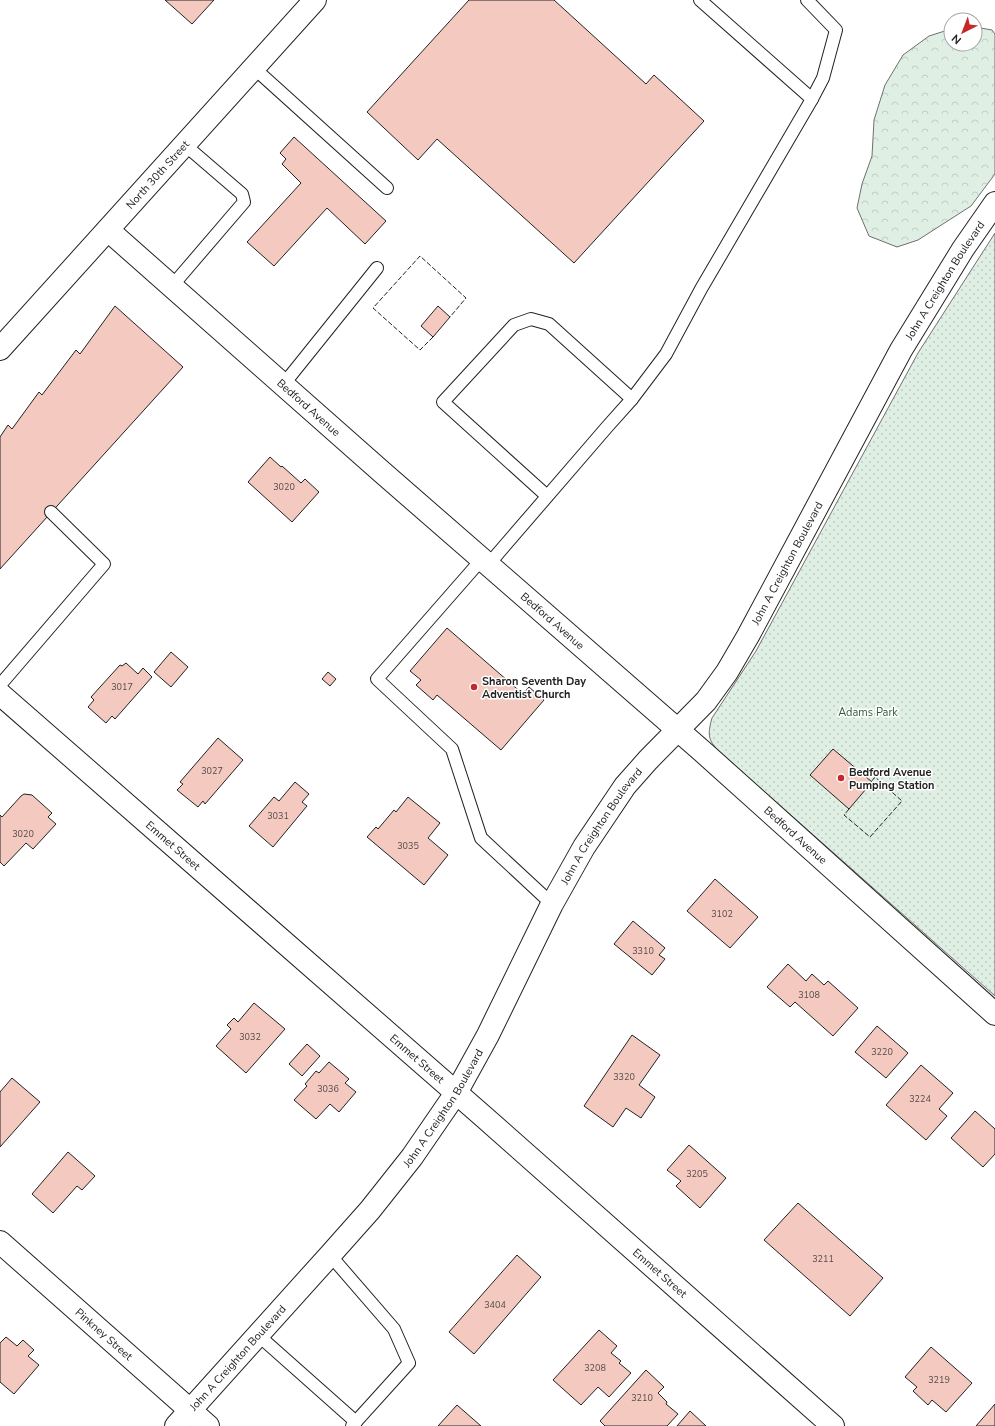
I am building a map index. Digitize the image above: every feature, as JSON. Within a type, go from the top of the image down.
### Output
[{"type":"street","name":"North 30th Street","points":[[0,349],[315,0]]},
{"type":"street","name":"John A Creighton Boulevard","points":[[183,1418],[330,1255],[394,1180],[412,1157],[456,1093],[488,1035],[552,904],[584,847],[625,786],[648,760],[706,701],[727,672],[748,636],[901,350],[963,249],[995,203]]},
{"type":"street","name":"Bedford Avenue","points":[[108,230],[678,730],[995,1014]]},
{"type":"street","name":"Emmet Street","points":[[0,694],[456,1093],[833,1426]]},
{"type":"street","name":"Pinkney Street","points":[[0,1242],[183,1418],[208,1426]]},
{"type":"lane","points":[[700,0],[812,99]]},
{"type":"lane","points":[[552,904],[480,838],[452,749],[377,678],[547,496],[632,399],[666,354],[701,289],[823,78],[836,30],[806,0]]},
{"type":"lane","points":[[254,68],[387,188]]},
{"type":"lane","points":[[172,286],[244,202],[242,194],[185,145]]},
{"type":"lane","points":[[283,384],[377,268]]},
{"type":"lane","points":[[547,496],[443,402],[514,325],[531,320],[549,324],[632,399]]},
{"type":"lane","points":[[0,685],[104,564],[51,512]]},
{"type":"lane","points":[[258,1335],[354,1424],[409,1363],[394,1329],[330,1255]]},
{"type":"green space","points":[[983,28],[992,30],[995,34],[995,174],[971,206],[918,240],[897,247],[869,236],[857,208],[862,184],[872,156],[874,120],[885,85],[903,55],[929,36],[943,32],[943,52],[983,52]]},
{"type":"green space","name":"Adams Park","points":[[995,233],[995,996],[722,754],[711,742],[709,729],[712,718],[756,651],[918,353]]},
{"type":"building","points":[[165,0],[214,0],[192,24]]},
{"type":"building","points":[[469,0],[554,0],[646,84],[654,75],[704,121],[574,263],[437,139],[418,160],[367,112]]},
{"type":"building","points":[[294,137],[386,221],[365,244],[327,208],[274,266],[247,242],[301,183],[282,164],[286,159],[280,153]]},
{"type":"building","points":[[115,306],[183,367],[0,569],[0,437],[8,425],[12,429],[39,392],[42,395],[76,350],[80,354]]},
{"type":"building","points":[[438,306],[450,317],[433,337],[421,326]]},
{"type":"building","points":[[270,457],[301,483],[305,479],[319,492],[292,522],[248,482]]},
{"type":"building","points":[[447,628],[523,694],[529,687],[544,700],[501,750],[437,695],[433,700],[416,685],[421,680],[410,671]]},
{"type":"building","points":[[171,652],[188,667],[171,687],[154,672]]},
{"type":"building","points":[[126,663],[138,674],[143,668],[152,677],[115,719],[112,716],[106,723],[88,707],[94,700],[91,697],[120,665],[122,666]]},
{"type":"building","points":[[328,672],[336,679],[330,686],[322,679]]},
{"type":"building","points":[[218,738],[243,760],[205,804],[203,801],[198,807],[177,790],[183,784],[180,782]]},
{"type":"building","name":"Bedford Avenue Pumping Station","points":[[833,749],[872,782],[849,809],[810,775]]},
{"type":"building","points":[[295,782],[309,794],[302,802],[307,806],[273,847],[249,826],[274,797],[279,801]]},
{"type":"building","points":[[24,794],[32,795],[52,813],[48,817],[56,824],[33,849],[26,843],[4,866],[0,862],[0,815],[2,817]]},
{"type":"building","points":[[408,797],[440,823],[428,838],[448,855],[424,885],[367,837],[376,827],[378,829],[394,810],[396,812]]},
{"type":"building","points":[[715,879],[758,917],[730,948],[687,911]]},
{"type":"building","points":[[633,921],[665,948],[659,955],[665,959],[652,975],[614,944]]},
{"type":"building","points":[[788,964],[806,981],[812,974],[824,985],[828,981],[858,1008],[833,1036],[795,1002],[790,1007],[767,987]]},
{"type":"building","points":[[254,1003],[285,1029],[246,1073],[216,1046],[231,1029],[227,1025],[234,1018],[238,1022]]},
{"type":"building","points":[[877,1026],[908,1053],[886,1078],[855,1052]]},
{"type":"building","points":[[632,1035],[660,1055],[639,1085],[655,1097],[641,1118],[626,1108],[613,1127],[584,1106]]},
{"type":"building","points":[[307,1044],[320,1056],[302,1076],[289,1064]]},
{"type":"building","points":[[329,1062],[349,1079],[345,1083],[356,1092],[339,1112],[330,1104],[316,1119],[294,1100],[307,1086],[305,1084],[316,1071],[319,1073]]},
{"type":"building","points":[[921,1065],[953,1093],[939,1109],[947,1116],[926,1140],[886,1105]]},
{"type":"building","points":[[12,1078],[40,1102],[0,1147],[0,1092]]},
{"type":"building","points":[[975,1111],[995,1129],[995,1154],[983,1167],[951,1138]]},
{"type":"building","points":[[689,1145],[726,1178],[700,1208],[676,1186],[681,1181],[667,1170]]},
{"type":"building","points":[[68,1152],[95,1176],[82,1190],[77,1186],[53,1213],[32,1194]]},
{"type":"building","points":[[798,1203],[883,1278],[850,1316],[764,1240]]},
{"type":"building","points":[[517,1255],[541,1277],[474,1354],[449,1332]]},
{"type":"building","points":[[599,1330],[617,1346],[611,1353],[621,1361],[619,1363],[631,1373],[609,1397],[598,1387],[581,1405],[553,1380]]},
{"type":"building","points":[[6,1337],[17,1346],[23,1340],[34,1350],[28,1356],[39,1365],[14,1394],[0,1382],[0,1343]]},
{"type":"building","points":[[931,1347],[972,1383],[946,1412],[932,1400],[928,1405],[913,1391],[917,1387],[905,1377]]},
{"type":"building","points":[[646,1370],[664,1387],[658,1393],[667,1402],[666,1404],[678,1414],[667,1426],[605,1426],[600,1421]]},
{"type":"building","points":[[995,1404],[995,1426],[976,1426]]},
{"type":"building","points":[[457,1405],[481,1426],[438,1426]]},
{"type":"building","points":[[690,1411],[706,1426],[677,1426]]},
{"type":"fence","points":[[433,337],[420,350],[373,308],[420,256],[466,298],[450,317]]},
{"type":"fence","points":[[849,809],[844,815],[870,837],[902,801],[875,777],[871,782]]},
{"type":"place","name":"Sharon Seventh Day Adventist Church","points":[[474,687]]},
{"type":"place","name":"Bedford Avenue Pumping Station","points":[[841,778]]}]
